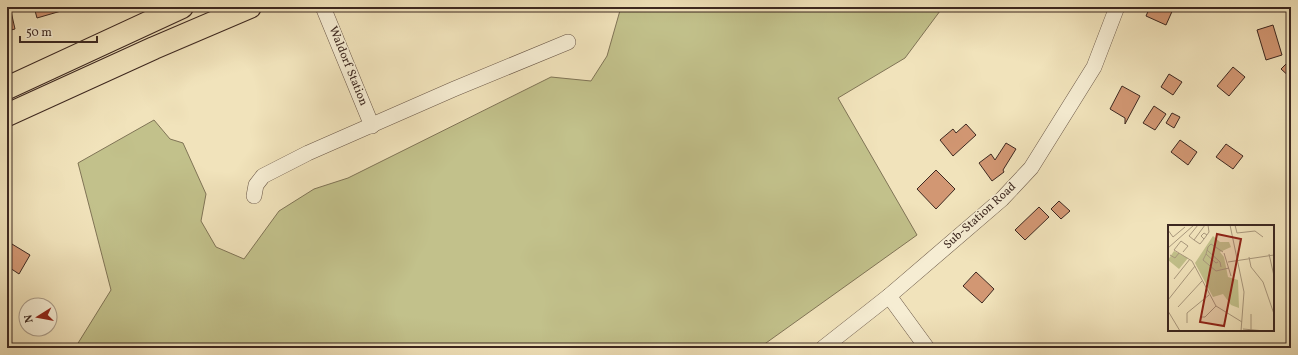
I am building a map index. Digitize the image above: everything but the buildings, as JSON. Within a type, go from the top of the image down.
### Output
[{"type":"highway","points":[[7,88],[182,7]]},
{"type":"highway","points":[[7,115],[154,48],[250,7]]},
{"type":"street","name":"Waldorf Station","points":[[323,7],[372,126]]},
{"type":"street","name":"Sub-Station Road","points":[[823,348],[889,296],[1002,199],[1031,168],[1094,67],[1117,7]]},
{"type":"street","points":[[254,196],[256,185],[263,176],[308,153],[454,89],[568,42]]},
{"type":"street","points":[[889,296],[927,348]]},
{"type":"shaded area","points":[[621,7],[943,7],[905,58],[838,98],[917,235],[759,348],[75,348],[111,290],[78,163],[154,120],[170,139],[183,143],[206,194],[201,221],[216,247],[244,259],[279,211],[314,189],[348,178],[551,77],[591,81],[607,56]]}]
